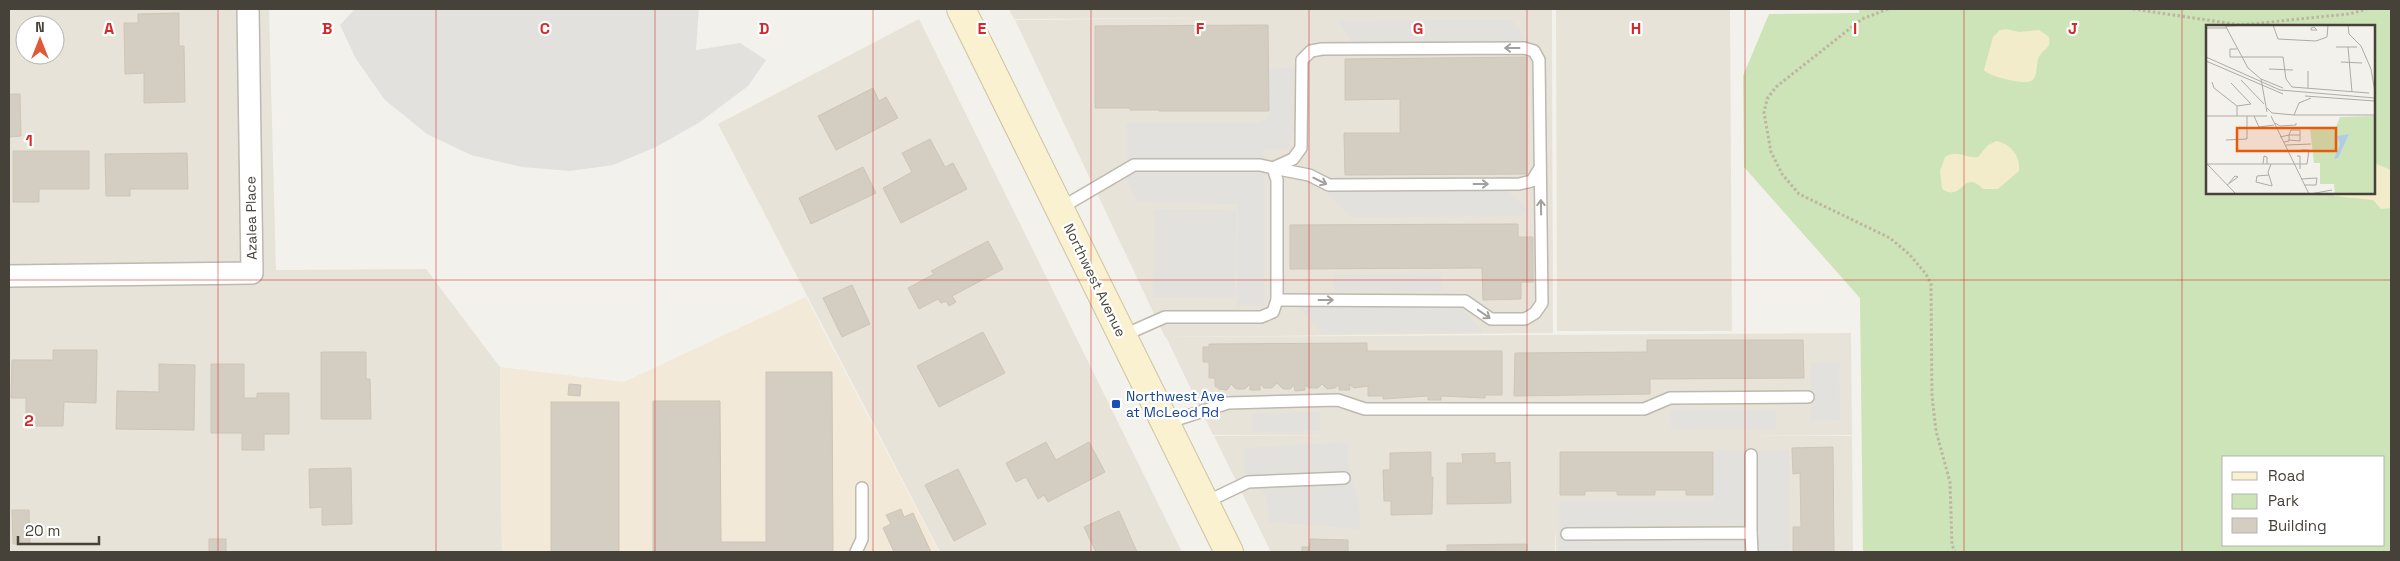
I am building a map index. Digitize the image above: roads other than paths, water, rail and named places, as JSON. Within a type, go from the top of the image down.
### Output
[{"type":"main road","name":"Northwest Avenue","points":[[961,9],[1229,552]]},
{"type":"street","name":"Azalea Place","points":[[9,276],[252,273],[248,9]]},
{"type":"lane","points":[[1273,168],[1294,159],[1301,148],[1302,60],[1310,51],[1322,49],[1524,48],[1534,51],[1539,60],[1542,303],[1535,313],[1525,319],[1491,319],[1465,301],[1277,300]]},
{"type":"lane","points":[[1060,209],[1134,164],[1260,164],[1309,175],[1329,185],[1519,184],[1532,181],[1540,168]]},
{"type":"lane","points":[[1122,336],[1165,317],[1261,317],[1273,312],[1277,300],[1277,180],[1273,168]]},
{"type":"lane","points":[[1165,424],[1228,403],[1338,400],[1365,409],[1644,409],[1670,398],[1808,397]]},
{"type":"lane","points":[[1751,456],[1752,552]]},
{"type":"lane","points":[[1204,503],[1248,482],[1344,478]]},
{"type":"lane","points":[[856,552],[862,539],[862,488]]},
{"type":"lane","points":[[1567,534],[1751,533]]},
{"type":"place","name":"Northwest Ave at McLeod Rd","points":[[1116,404]]}]
